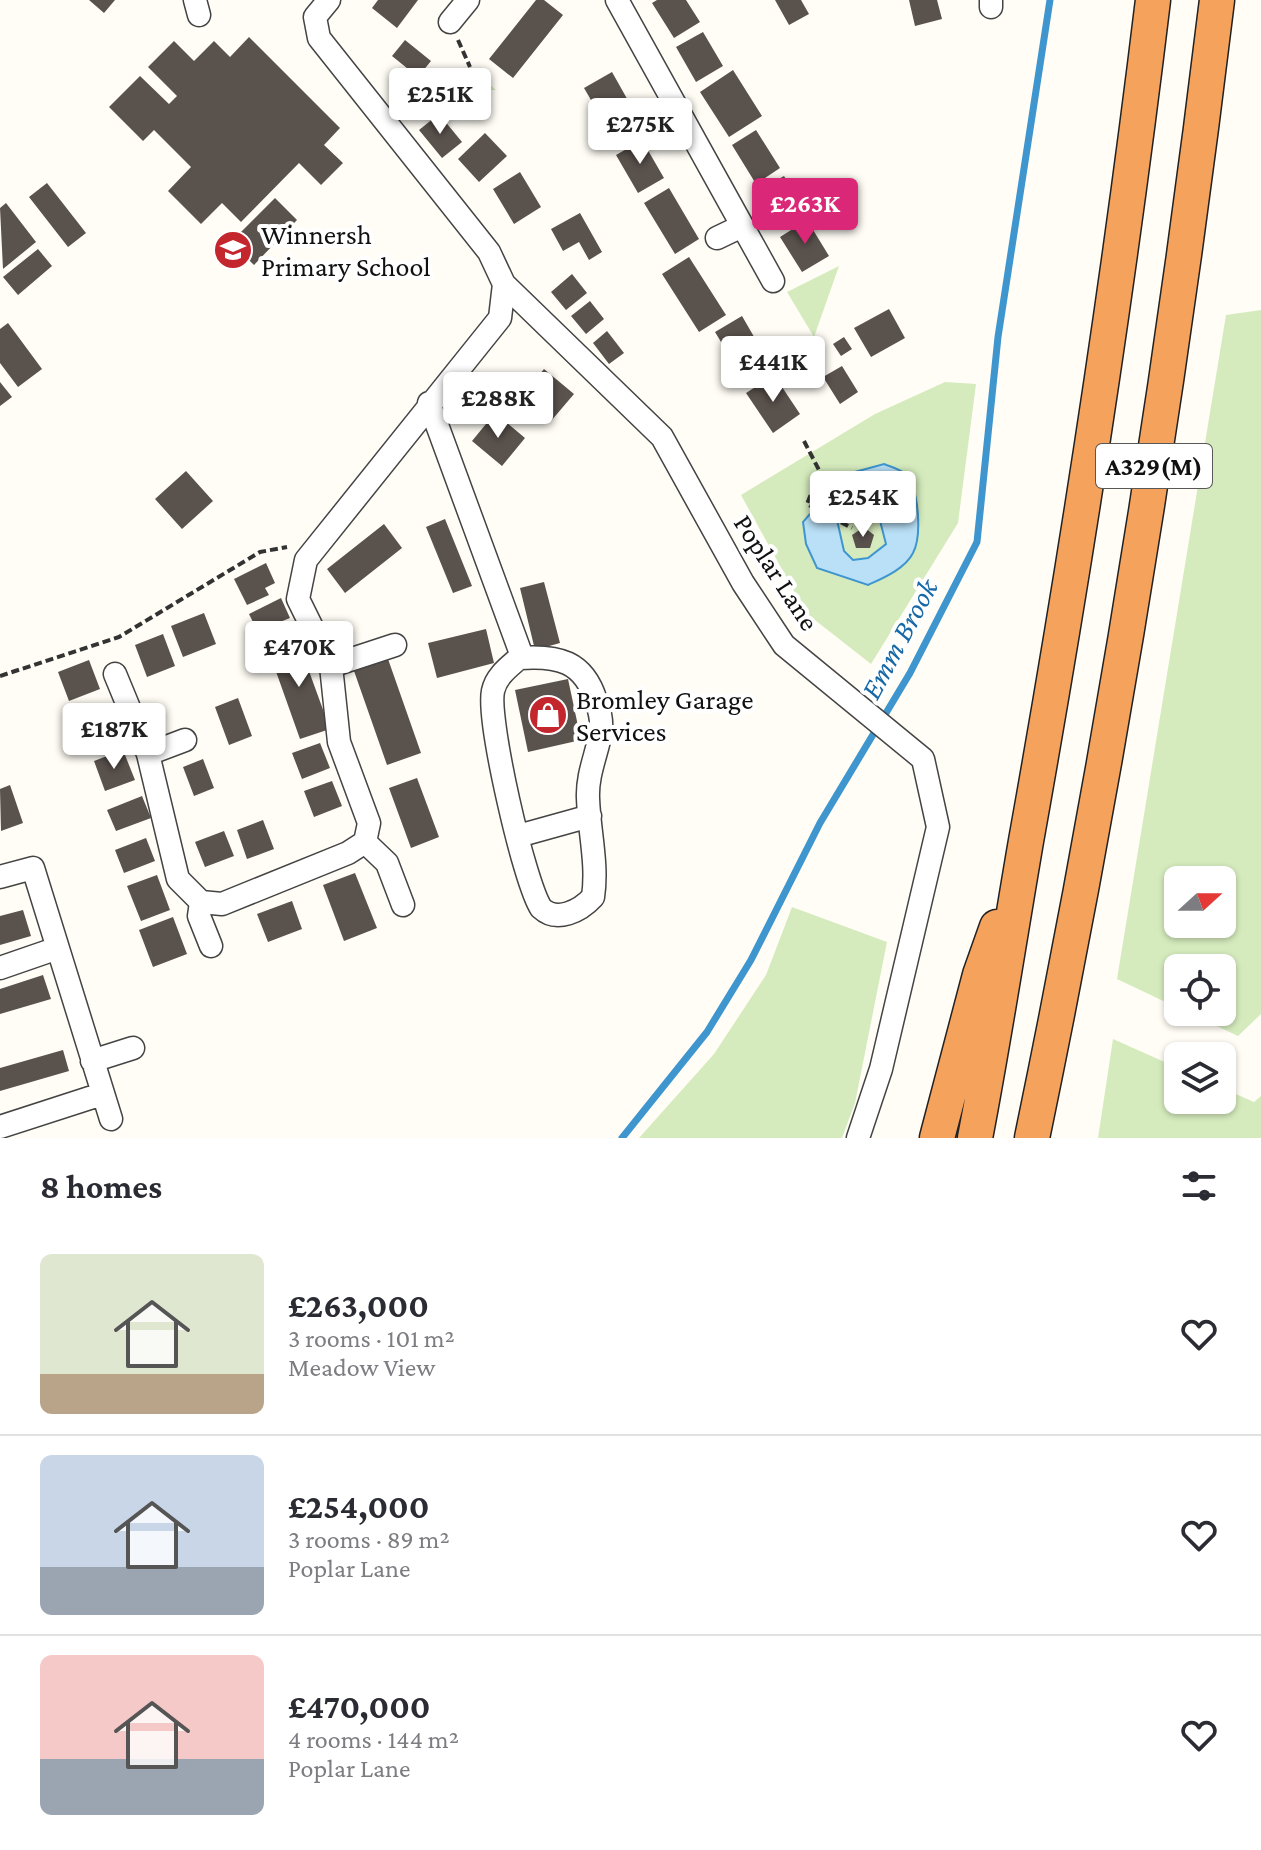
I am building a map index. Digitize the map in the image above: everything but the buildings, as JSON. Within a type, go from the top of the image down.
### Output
[{"type":"highway","name":"A329(M)","points":[[975,1138],[999,1018],[1127,217],[1153,0]]},
{"type":"highway","name":"A329(M)","points":[[1032,1138],[1075,931],[1150,488],[1217,0]]},
{"type":"highway","points":[[937,1138],[980,975],[1026,846]]},
{"type":"street","name":"Poplar Lane","points":[[329,0],[315,17],[319,38],[489,252],[504,284],[662,437],[743,583],[784,645],[923,759],[938,827],[881,1069],[858,1138]]},
{"type":"street","points":[[450,22],[468,0]]},
{"type":"street","points":[[617,0],[773,281]]},
{"type":"street","points":[[717,238],[742,226]]},
{"type":"street","points":[[115,674],[148,754],[178,879],[201,902],[222,904],[348,853],[365,842],[369,823],[339,742],[331,666],[298,599],[306,560],[500,318],[504,284]]},
{"type":"street","points":[[429,403],[499,587],[519,658]]},
{"type":"street","points":[[331,666],[395,645]]},
{"type":"street","points":[[552,657],[569,661],[587,677],[593,690],[602,718],[589,769],[590,816],[595,883],[593,897],[568,914],[545,912],[536,901],[500,762],[492,693],[497,679],[519,658],[552,657]]},
{"type":"street","points":[[148,754],[185,740]]},
{"type":"street","points":[[518,836],[590,816]]},
{"type":"street","points":[[365,842],[387,863],[403,905]]},
{"type":"street","points":[[0,877],[33,868],[55,949],[111,1119]]},
{"type":"street","points":[[201,902],[199,916],[211,946]]},
{"type":"street","points":[[0,968],[55,949]]},
{"type":"street","points":[[92,1061],[133,1048]]},
{"type":"street","points":[[0,1127],[102,1094]]},
{"type":"path","points":[[450,22],[470,67]]},
{"type":"path","points":[[804,441],[820,472],[807,504],[852,528]]},
{"type":"path","points":[[0,676],[119,637],[260,552],[321,540]]},
{"type":"green space","points":[[470,67],[496,90],[441,90]]},
{"type":"green space","points":[[839,266],[814,337],[787,292]]},
{"type":"green space","points":[[1261,310],[1261,1014],[1238,1036],[1217,1026],[1236,1026],[1236,954],[1164,954],[1164,1001],[1117,979],[1226,315]]},
{"type":"green space","points":[[945,382],[976,384],[958,523],[871,664],[806,613],[741,495],[875,414]]},
{"type":"green space","points":[[792,907],[887,942],[855,1103],[842,1138],[639,1138],[714,1054],[766,975]]},
{"type":"green space","points":[[1113,1039],[1164,1062],[1164,1114],[1236,1114],[1236,1094],[1254,1102],[1261,1096],[1261,1138],[1098,1138]]},
{"type":"water","points":[[884,464],[906,475],[914,491],[918,536],[913,553],[899,568],[868,585],[817,568],[806,544],[803,522],[844,475]],"holes":[[[863,504],[878,513],[886,544],[868,558],[853,560],[844,551],[837,520]]]},
{"type":"waterway","name":"Emm Brook","points":[[622,1138],[707,1032],[751,960],[820,823],[910,673],[977,542],[998,337],[1050,0]]},
{"type":"place","name":"Winnersh Primary School","points":[[233,250]]},
{"type":"place","name":"Bromley Garage Services","points":[[548,715]]}]
